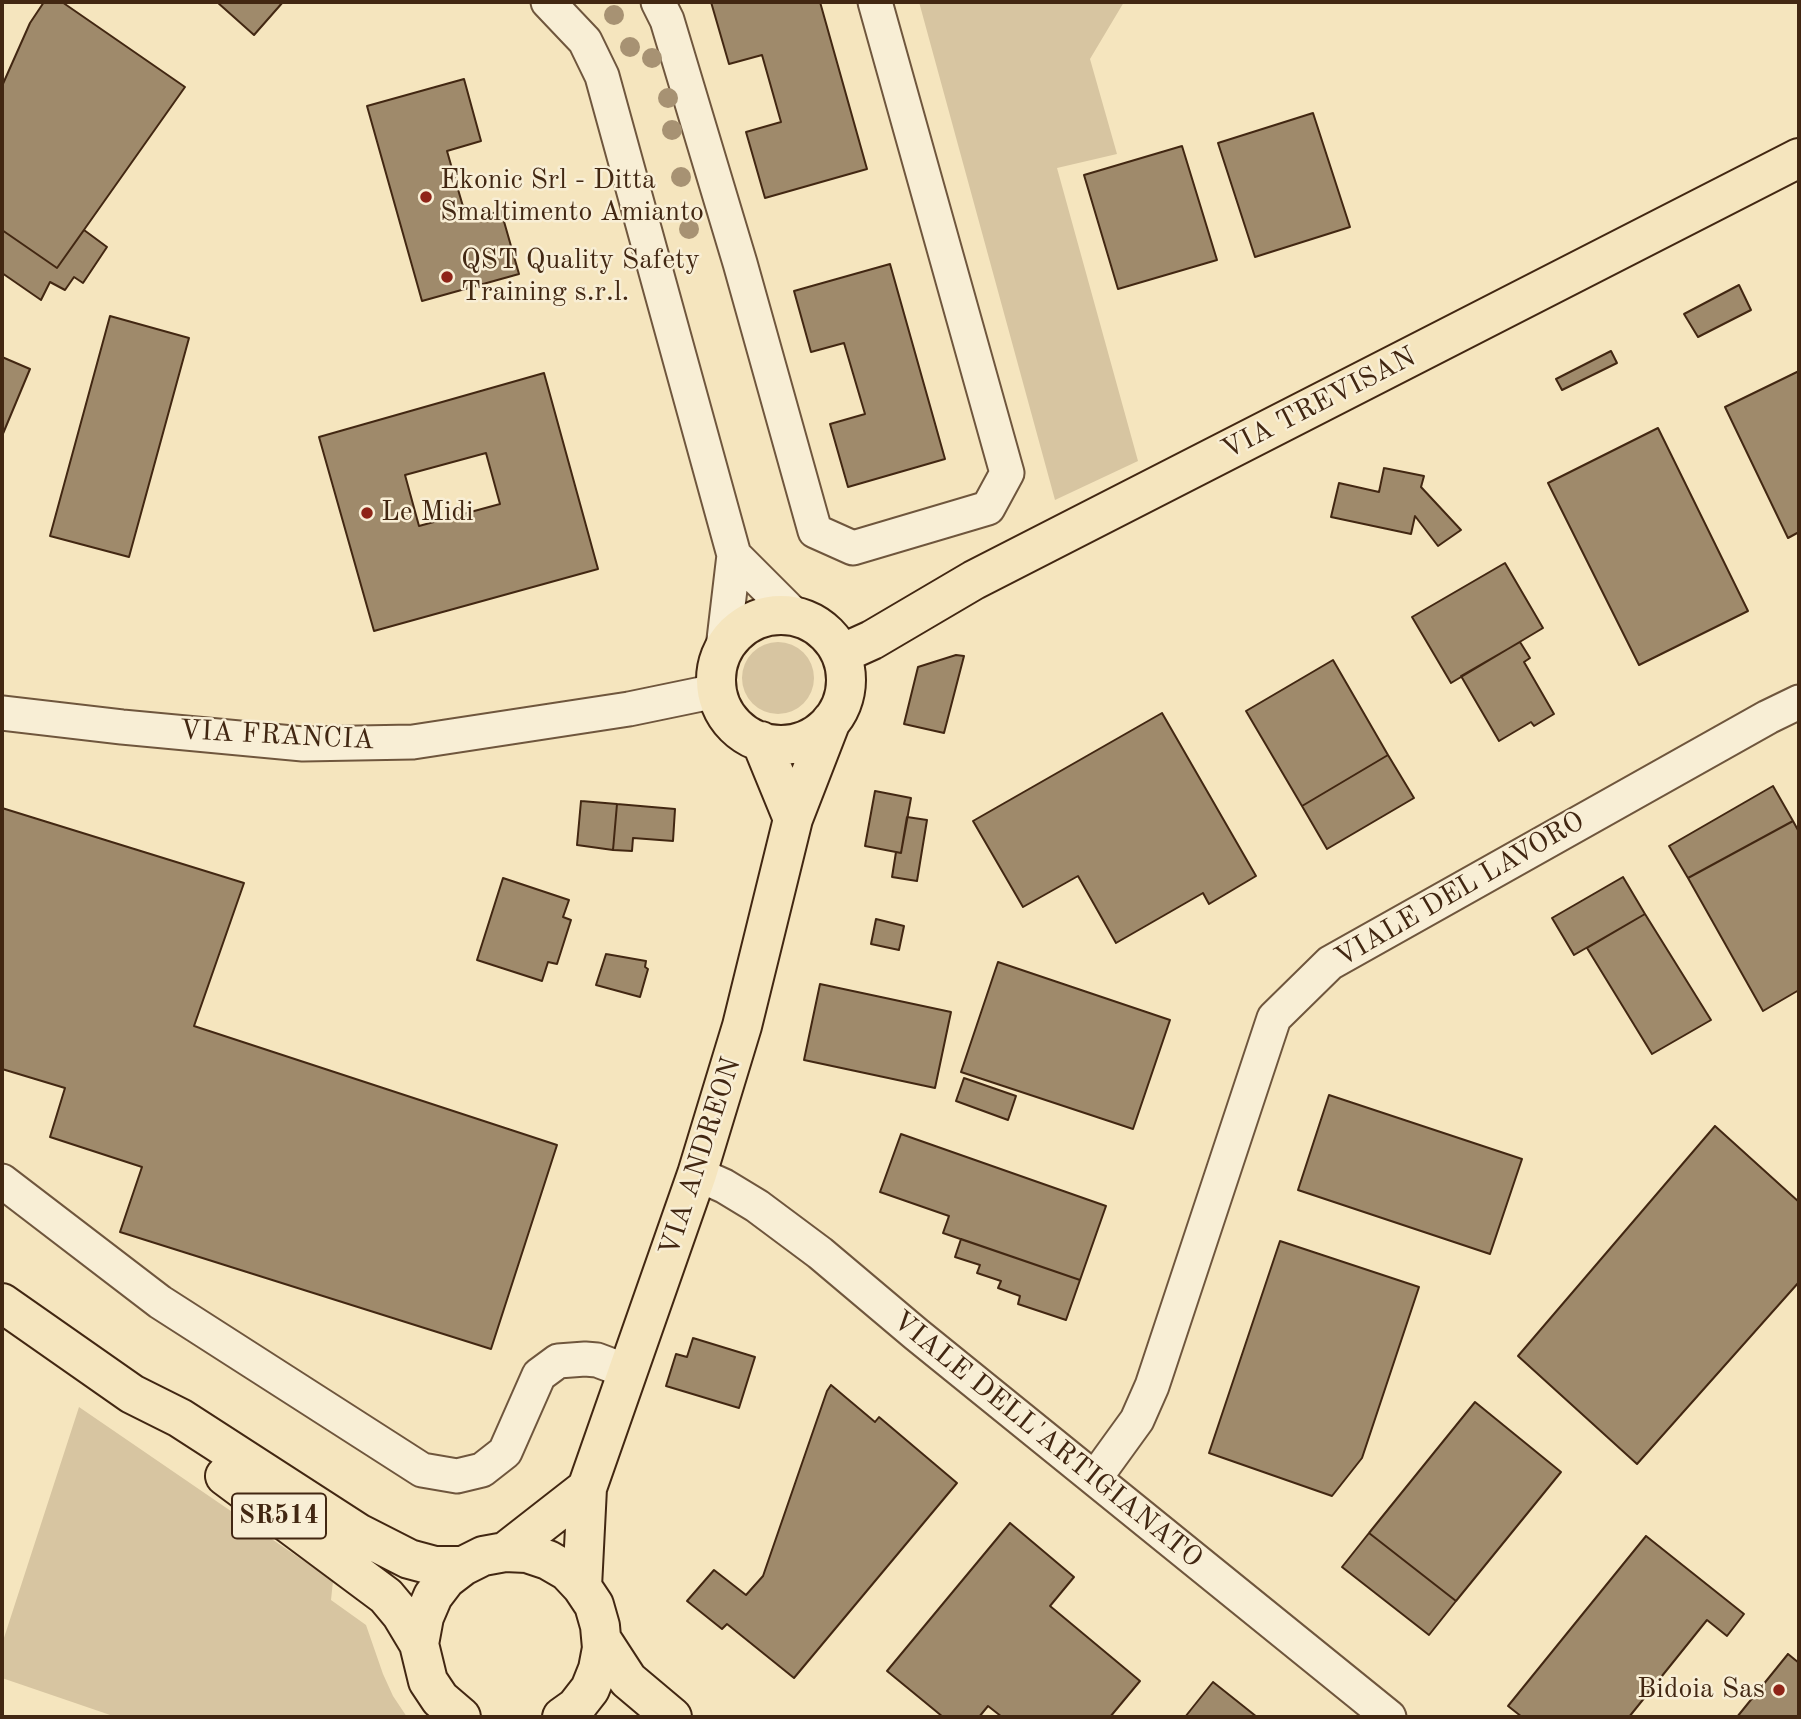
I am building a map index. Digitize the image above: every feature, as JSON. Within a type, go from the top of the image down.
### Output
[{"type":"main road","name":"VIA TREVISAN","points":[[841,654],[872,640],[974,580],[1799,158]]},
{"type":"main road","points":[[776,614],[815,624],[830,637],[841,654],[845,689],[840,706],[831,721],[816,734],[799,742],[780,745],[745,734],[731,722],[722,708],[716,691],[716,669],[723,648],[737,630],[757,619],[776,614]]},
{"type":"main road","name":"VIA ANDREON","points":[[582,1587],[587,1488],[697,1174],[742,1026],[793,819],[831,721]]},
{"type":"main road","points":[[761,741],[793,819]]},
{"type":"main road","name":"SR514","points":[[2,1303],[132,1394],[180,1418],[358,1533],[409,1559],[435,1566],[463,1566]]},
{"type":"main road","name":"SR514","points":[[132,1394],[169,1433],[386,1596],[401,1614],[419,1644],[428,1681],[456,1716]]},
{"type":"main road","points":[[505,1552],[587,1488]]},
{"type":"main road","name":"SR514","points":[[419,1644],[424,1617],[433,1596],[446,1579],[463,1566],[483,1556],[505,1552],[527,1553],[548,1560],[566,1571],[582,1587],[594,1605],[600,1626],[598,1669],[590,1689],[576,1707],[562,1717]]},
{"type":"main road","name":"SR514","points":[[601,1640],[628,1680],[672,1717]]},
{"type":"street","points":[[548,2],[585,41],[602,76],[734,555],[723,648]]},
{"type":"street","points":[[658,2],[667,20],[728,225],[815,531],[853,548],[988,508],[1007,473],[875,2]]},
{"type":"street","points":[[734,555],[796,617]]},
{"type":"street","name":"VIA FRANCIA","points":[[2,713],[303,744],[413,742],[629,709],[716,691]]},
{"type":"street","name":"VIALE DEL LAVORO","points":[[1095,1478],[1137,1420],[1152,1386],[1274,1018],[1329,963],[1799,702]]},
{"type":"street","name":"VIALE DELL'ARTIGIANATO","points":[[697,1174],[724,1186],[757,1206],[820,1253],[916,1334],[1389,1717]]},
{"type":"street","points":[[2,1181],[160,1302],[422,1470],[457,1476],[482,1470],[505,1452],[539,1375],[558,1361],[597,1360],[629,1372]]},
{"type":"shaded area","points":[[919,2],[1124,2],[1090,59],[1117,154],[1057,168],[1138,461],[1055,500]]},
{"type":"shaded area","points":[[778,642],[798,648],[808,658],[814,678],[808,698],[798,708],[778,714],[758,708],[748,698],[742,678],[748,658],[758,648]]},
{"type":"shaded area","points":[[79,1407],[333,1581],[331,1600],[366,1625],[383,1674],[407,1717],[116,1717],[2,1678],[2,1644]]},
{"type":"building","points":[[44,2],[62,2],[185,87],[57,268],[2,230],[2,86],[30,23]]},
{"type":"building","points":[[217,2],[283,2],[254,35]]},
{"type":"building","points":[[711,2],[820,2],[867,169],[765,198],[746,132],[781,122],[762,55],[729,64]]},
{"type":"building","points":[[464,79],[481,141],[447,151],[467,220],[501,211],[519,274],[422,301],[367,106]]},
{"type":"building","points":[[1313,113],[1350,227],[1255,257],[1218,143]]},
{"type":"building","points":[[1182,146],[1217,260],[1118,289],[1084,175]]},
{"type":"building","points":[[2,230],[57,268],[84,230],[107,247],[83,283],[74,277],[65,290],[50,282],[41,300],[2,273]]},
{"type":"building","points":[[890,264],[945,459],[848,487],[830,424],[865,414],[844,343],[811,352],[794,291]]},
{"type":"building","points":[[1739,285],[1751,310],[1698,337],[1684,314]]},
{"type":"building","points":[[110,316],[189,338],[129,557],[50,536]]},
{"type":"building","points":[[1611,351],[1617,363],[1562,390],[1556,379]]},
{"type":"building","points":[[2,357],[30,369],[2,436]]},
{"type":"building","points":[[1799,371],[1799,532],[1788,538],[1725,407]]},
{"type":"building","points":[[544,373],[598,569],[374,631],[319,437]],"holes":[[[486,453],[500,504],[419,526],[405,475]]]},
{"type":"building","points":[[1658,428],[1748,611],[1639,665],[1548,483]]},
{"type":"building","points":[[1384,468],[1424,476],[1421,487],[1461,530],[1438,546],[1415,516],[1411,534],[1331,517],[1339,483],[1379,492]]},
{"type":"building","points":[[1505,563],[1543,628],[1451,683],[1412,617]]},
{"type":"building","points":[[1520,642],[1530,658],[1524,662],[1554,714],[1534,726],[1531,722],[1499,741],[1461,676]]},
{"type":"building","points":[[956,655],[964,656],[944,733],[904,724],[918,667]]},
{"type":"building","points":[[1333,660],[1388,755],[1302,806],[1246,711]]},
{"type":"building","points":[[1162,713],[1256,876],[1209,904],[1203,893],[1116,943],[1078,876],[1023,907],[973,821]]},
{"type":"building","points":[[1388,755],[1414,798],[1327,849],[1302,806]]},
{"type":"building","points":[[1773,786],[1793,821],[1688,878],[1669,846]]},
{"type":"building","points":[[875,791],[911,798],[901,853],[865,846]]},
{"type":"building","points":[[581,801],[617,804],[613,850],[577,845]]},
{"type":"building","points":[[617,804],[675,809],[673,841],[633,838],[632,851],[613,850]]},
{"type":"building","points":[[2,808],[244,883],[194,1026],[557,1145],[491,1349],[120,1232],[142,1167],[50,1137],[65,1088],[2,1069]]},
{"type":"building","points":[[907,817],[927,820],[917,881],[892,877],[896,852],[901,853]]},
{"type":"building","points":[[1793,821],[1799,832],[1799,990],[1763,1011],[1688,878]]},
{"type":"building","points":[[1623,877],[1645,914],[1574,955],[1552,918]]},
{"type":"building","points":[[503,878],[569,900],[563,917],[571,920],[557,964],[548,962],[542,981],[477,960]]},
{"type":"building","points":[[1645,914],[1711,1020],[1652,1054],[1587,948]]},
{"type":"building","points":[[876,919],[904,926],[899,950],[871,944]]},
{"type":"building","points":[[606,954],[646,961],[645,967],[648,969],[640,997],[596,985]]},
{"type":"building","points":[[998,962],[1170,1020],[1133,1129],[961,1072]]},
{"type":"building","points":[[820,984],[951,1012],[935,1088],[804,1060]]},
{"type":"building","points":[[964,1078],[1016,1096],[1008,1120],[956,1101]]},
{"type":"building","points":[[1329,1095],[1522,1159],[1490,1254],[1298,1190]]},
{"type":"building","points":[[1715,1126],[1799,1202],[1799,1282],[1637,1464],[1518,1356]]},
{"type":"building","points":[[901,1134],[1106,1206],[1080,1280],[943,1233],[949,1216],[880,1192]]},
{"type":"building","points":[[961,1239],[1080,1280],[1066,1320],[1018,1304],[1020,1296],[998,1288],[1001,1281],[977,1273],[980,1265],[955,1257]]},
{"type":"building","points":[[1280,1241],[1419,1287],[1362,1458],[1332,1496],[1209,1453]]},
{"type":"building","points":[[693,1338],[755,1357],[739,1408],[666,1386],[676,1354],[687,1357]]},
{"type":"building","points":[[831,1385],[875,1422],[879,1417],[957,1483],[794,1678],[727,1624],[722,1629],[687,1601],[714,1570],[746,1595],[763,1576]]},
{"type":"building","points":[[1475,1402],[1561,1472],[1456,1601],[1369,1533]]},
{"type":"building","points":[[1010,1523],[1074,1577],[1050,1606],[1140,1681],[1110,1717],[1002,1717],[988,1706],[979,1717],[943,1717],[887,1671]]},
{"type":"building","points":[[1369,1533],[1456,1601],[1429,1635],[1342,1567]]},
{"type":"building","points":[[1646,1536],[1744,1614],[1727,1636],[1707,1620],[1629,1717],[1522,1717],[1508,1706]]},
{"type":"building","name":"Bidoia Sas","points":[[1788,1654],[1799,1663],[1799,1717],[1737,1717]]},
{"type":"building","points":[[1213,1682],[1257,1717],[1185,1717]]},
{"type":"place","name":"Ekonic Srl - Ditta Smaltimento Amianto","points":[[426,197]]},
{"type":"place","name":"QST Quality Safety Training s.r.l.","points":[[447,277]]},
{"type":"place","name":"Le Midi","points":[[367,513]]},
{"type":"place","name":"Bidoia Sas","points":[[1779,1690]]}]
